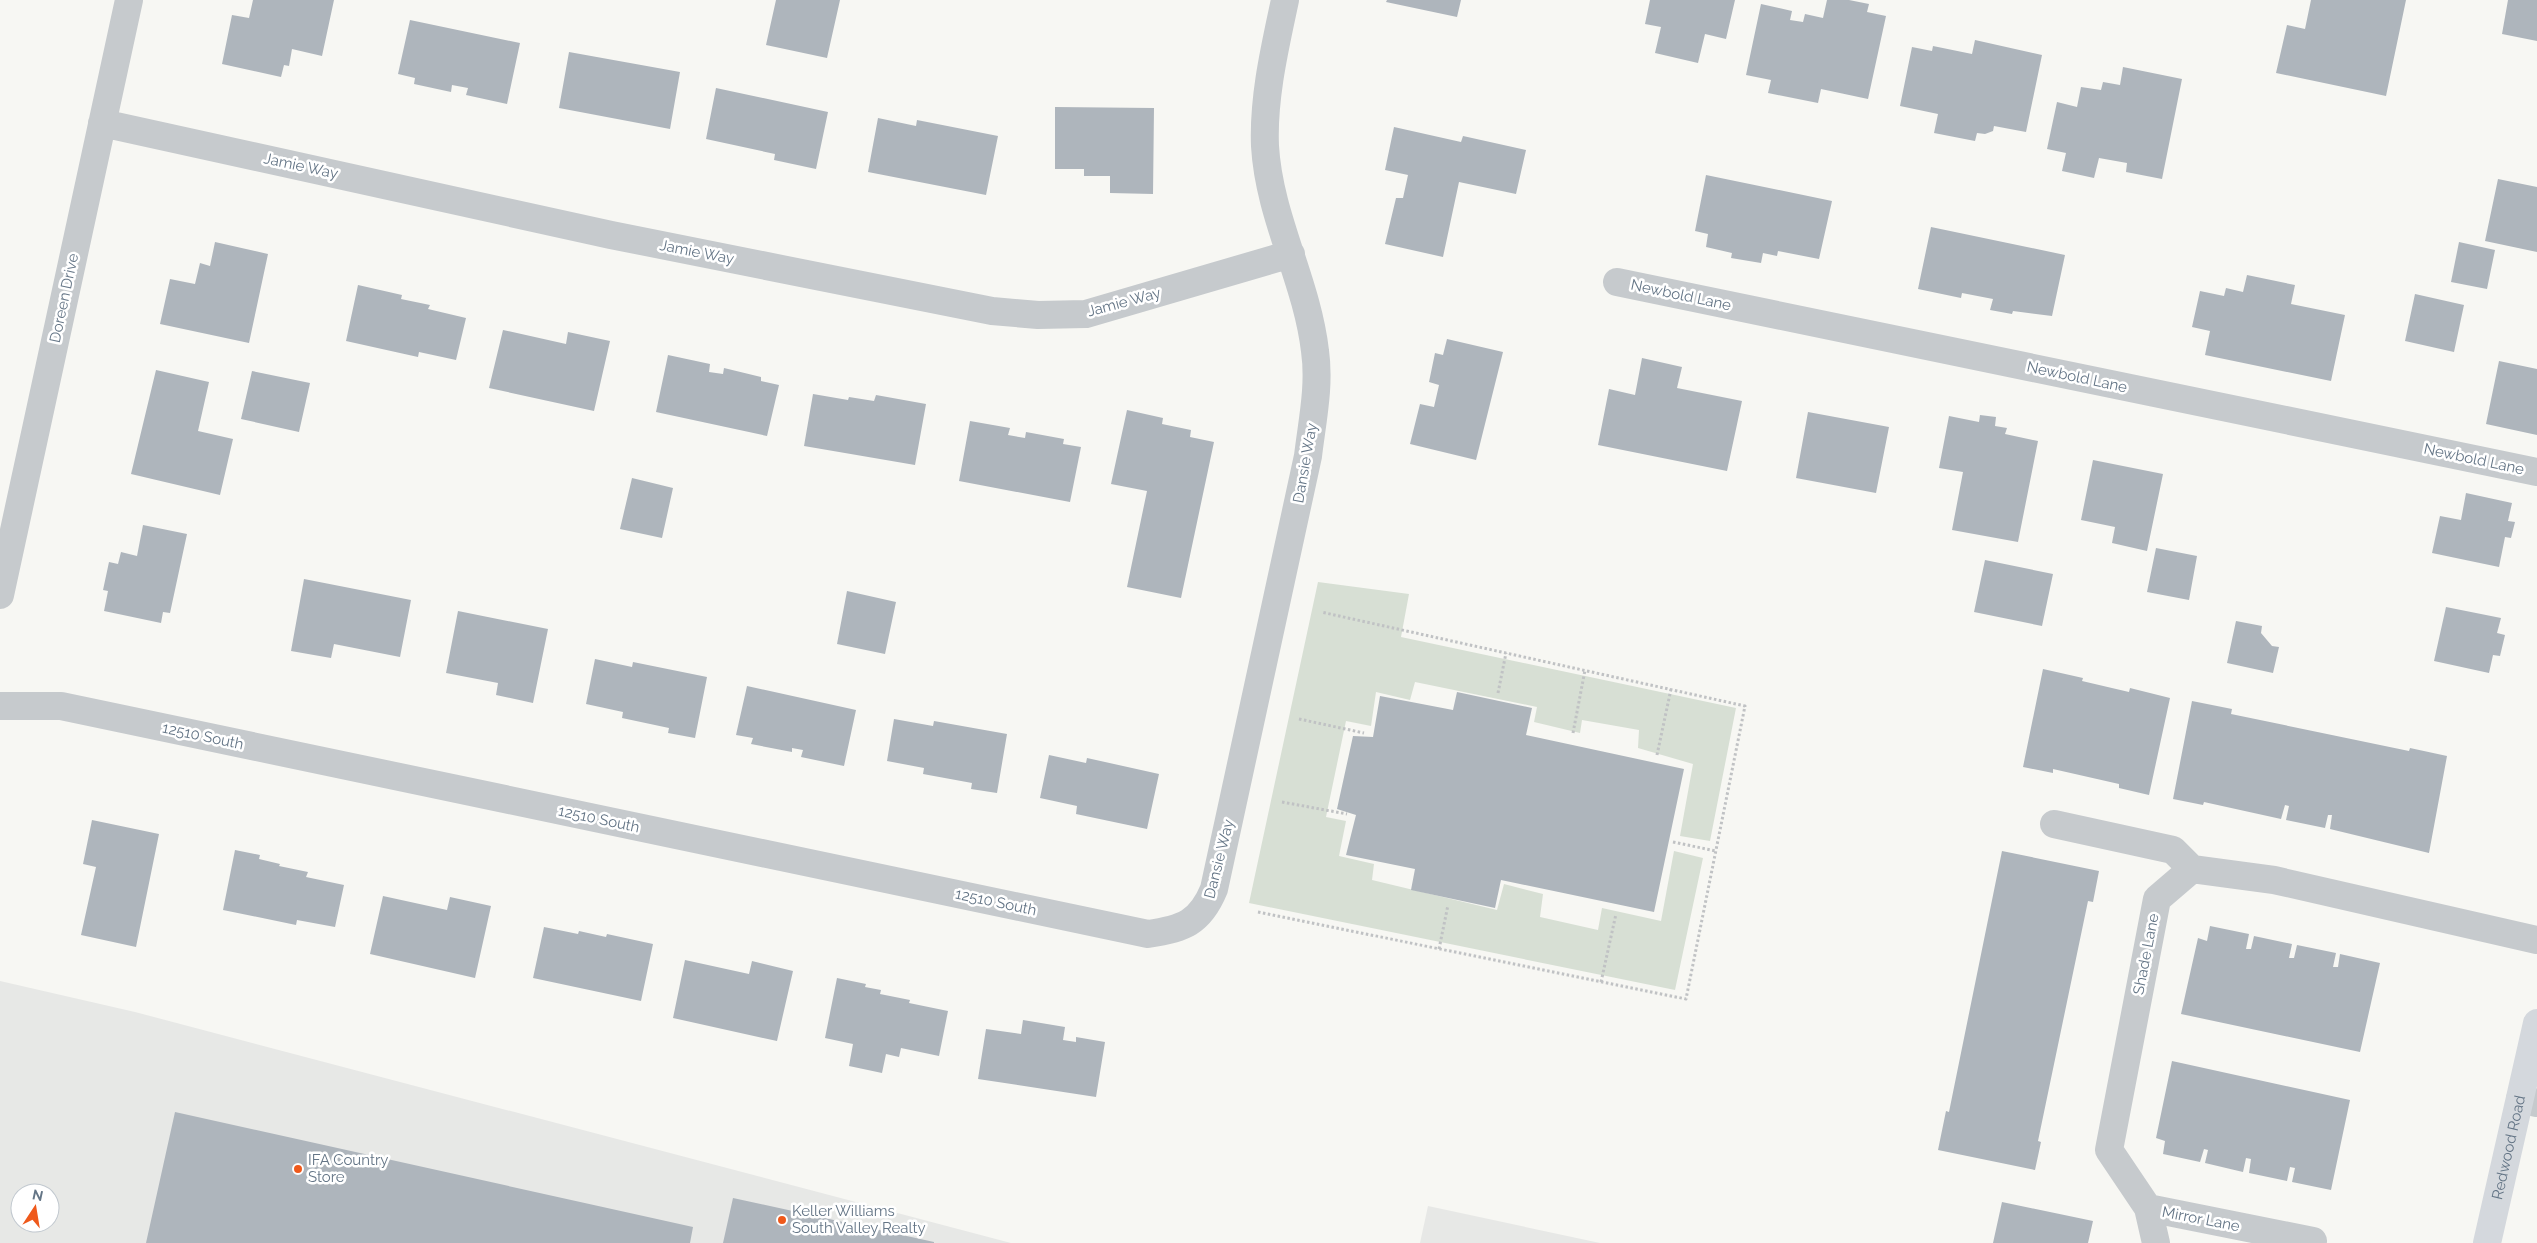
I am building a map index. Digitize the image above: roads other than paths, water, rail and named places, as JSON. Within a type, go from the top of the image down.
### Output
[{"type":"main road","name":"Redwood Road","points":[[2487,1243],[2528,1101],[2537,1023]]},
{"type":"street","name":"Doreen Drive","points":[[0,595],[129,0]]},
{"type":"street","name":"Dansie Way","points":[[1195,919],[1208,906],[1214,889],[1308,456],[1316,396],[1316,352],[1308,310],[1271,190],[1265,146],[1267,100],[1285,0]]},
{"type":"street","name":"Jamie Way","points":[[102,124],[611,235],[992,311],[1038,315],[1086,314],[1291,254]]},
{"type":"street","name":"Newbold Lane","points":[[1617,282],[2537,472]]},
{"type":"street","name":"12510 South","points":[[0,706],[61,706],[1148,934],[1176,930],[1195,919]]},
{"type":"street","points":[[2054,824],[2173,850],[2192,869],[2274,880],[2537,940]]},
{"type":"street","name":"Shade Lane","points":[[2156,1243],[2148,1208],[2109,1150],[2157,899],[2192,869]]},
{"type":"street","name":"Mirror Lane","points":[[2148,1208],[2313,1241]]},
{"type":"place","name":"IFA Country Store","points":[[298,1169]]},
{"type":"place","name":"Keller Williams South Valley Realty","points":[[782,1220]]}]
